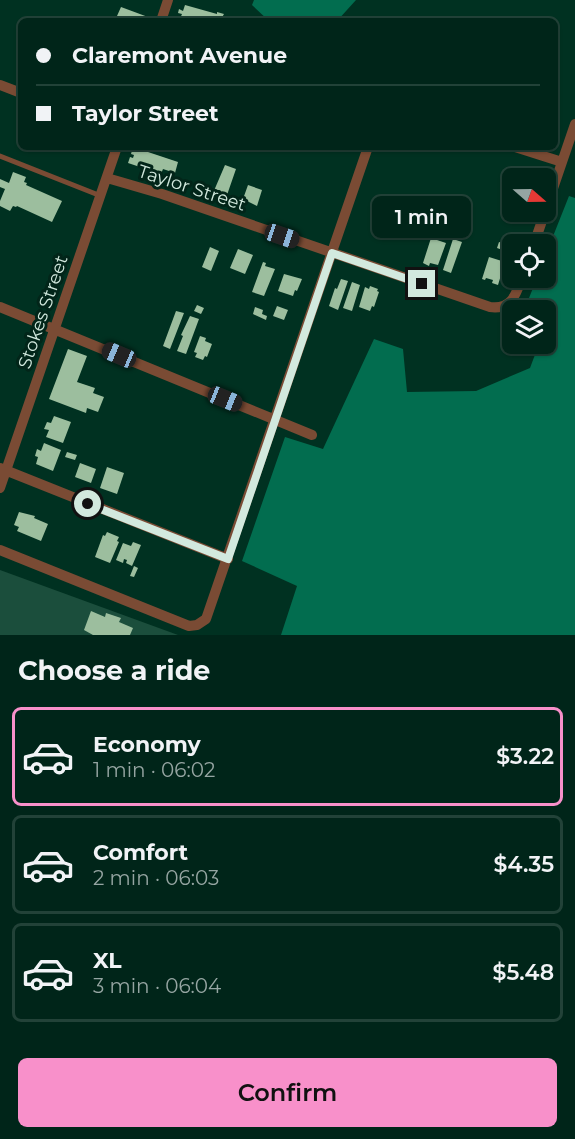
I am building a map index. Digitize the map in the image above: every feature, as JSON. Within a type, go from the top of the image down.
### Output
[{"type":"street","points":[[161,18],[168,0]]},
{"type":"street","points":[[0,85],[18,92]]},
{"type":"street","points":[[556,180],[575,124]]},
{"type":"street","name":"Stokes Street","points":[[0,489],[3,469],[55,329],[116,150]]},
{"type":"street","points":[[0,550],[189,626],[202,622],[208,615],[228,559],[367,150]]},
{"type":"street","points":[[524,150],[562,162]]},
{"type":"street","name":"Taylor Street","points":[[107,178],[162,194],[490,307],[506,306],[513,301],[518,288]]},
{"type":"street","points":[[0,307],[312,435]]},
{"type":"street","points":[[3,469],[228,559]]},
{"type":"lane","points":[[0,156],[101,196]]},
{"type":"green space","points":[[254,0],[356,0],[340,18],[266,18],[252,5]]},
{"type":"green space","points":[[569,196],[575,198],[575,635],[281,635],[297,586],[242,561],[285,437],[323,449],[374,339],[403,349],[407,392],[476,391],[530,368],[535,354],[556,354],[556,300],[531,300],[529,298],[533,288],[556,288],[556,234],[554,234]]},
{"type":"green space","points":[[0,570],[178,635],[0,635]]},
{"type":"building","points":[[185,5],[224,14],[222,18],[180,18],[182,14],[178,13],[179,9],[183,11]]},
{"type":"building","points":[[121,7],[148,17],[123,18],[117,16]]},
{"type":"building","points":[[132,150],[142,150],[178,162],[175,173],[163,169],[161,174],[128,163],[130,157],[133,158],[134,155],[131,154]]},
{"type":"building","points":[[225,165],[236,169],[227,195],[225,194],[224,197],[213,193]]},
{"type":"building","points":[[13,172],[26,177],[24,182],[27,183],[26,185],[62,201],[52,222],[17,206],[13,206],[10,211],[0,206],[5,189],[0,187],[0,179],[9,183]]},
{"type":"building","points":[[248,185],[262,190],[257,206],[243,199]]},
{"type":"building","points":[[451,211],[456,212],[454,219],[449,217]]},
{"type":"building","points":[[431,212],[440,216],[437,226],[427,223]]},
{"type":"building","points":[[431,238],[446,243],[438,265],[430,263],[429,266],[423,263]]},
{"type":"building","points":[[453,239],[462,242],[451,273],[443,270]]},
{"type":"building","points":[[499,242],[502,243],[502,250],[497,248]]},
{"type":"building","points":[[210,247],[219,251],[211,271],[202,267]]},
{"type":"building","points":[[238,249],[253,255],[245,274],[230,268]]},
{"type":"building","points":[[489,257],[502,261],[498,285],[492,283],[493,280],[482,279]]},
{"type":"building","points":[[263,262],[266,263],[265,266],[275,269],[264,296],[252,292]]},
{"type":"building","points":[[284,274],[302,279],[293,296],[278,291]]},
{"type":"building","points":[[341,279],[348,281],[338,310],[329,306],[335,288],[337,289]]},
{"type":"building","points":[[352,282],[360,285],[352,311],[343,308]]},
{"type":"building","points":[[370,286],[378,289],[379,292],[374,307],[372,306],[370,311],[359,307],[365,287],[369,289]]},
{"type":"building","points":[[197,305],[204,308],[201,314],[194,311]]},
{"type":"building","points":[[277,306],[288,310],[284,320],[273,316]]},
{"type":"building","points":[[255,307],[263,310],[262,314],[267,316],[266,320],[253,314]]},
{"type":"building","points":[[176,311],[184,313],[170,349],[163,346]]},
{"type":"building","points":[[190,316],[199,319],[186,354],[177,351],[183,336],[181,335]]},
{"type":"building","points":[[200,336],[212,344],[207,357],[205,356],[203,360],[195,357],[197,353],[194,352]]},
{"type":"building","points":[[68,349],[87,356],[77,382],[95,388],[93,393],[104,397],[98,412],[87,408],[86,413],[49,399]]},
{"type":"building","points":[[54,416],[71,422],[63,443],[46,437],[49,430],[44,429],[47,422],[51,423]]},
{"type":"building","points":[[44,443],[61,450],[53,471],[36,464],[37,449],[41,451]]},
{"type":"building","points":[[67,452],[77,455],[75,460],[65,457]]},
{"type":"building","points":[[80,463],[96,469],[91,483],[75,477]]},
{"type":"building","points":[[107,467],[124,473],[117,494],[100,488]]},
{"type":"building","points":[[19,512],[35,516],[34,518],[48,524],[41,541],[17,531],[19,527],[14,525]]},
{"type":"building","points":[[107,532],[119,537],[110,563],[95,557],[103,535],[105,536]]},
{"type":"building","points":[[133,542],[141,545],[132,566],[126,563],[127,560],[124,559],[123,563],[116,560],[123,543],[131,546]]},
{"type":"building","points":[[134,566],[138,568],[134,577],[130,576]]},
{"type":"building","points":[[91,611],[105,617],[106,613],[121,618],[119,622],[133,628],[130,635],[93,635],[84,630]]},
{"type":"route","points":[[88,504],[228,559],[332,253],[422,284]]}]
